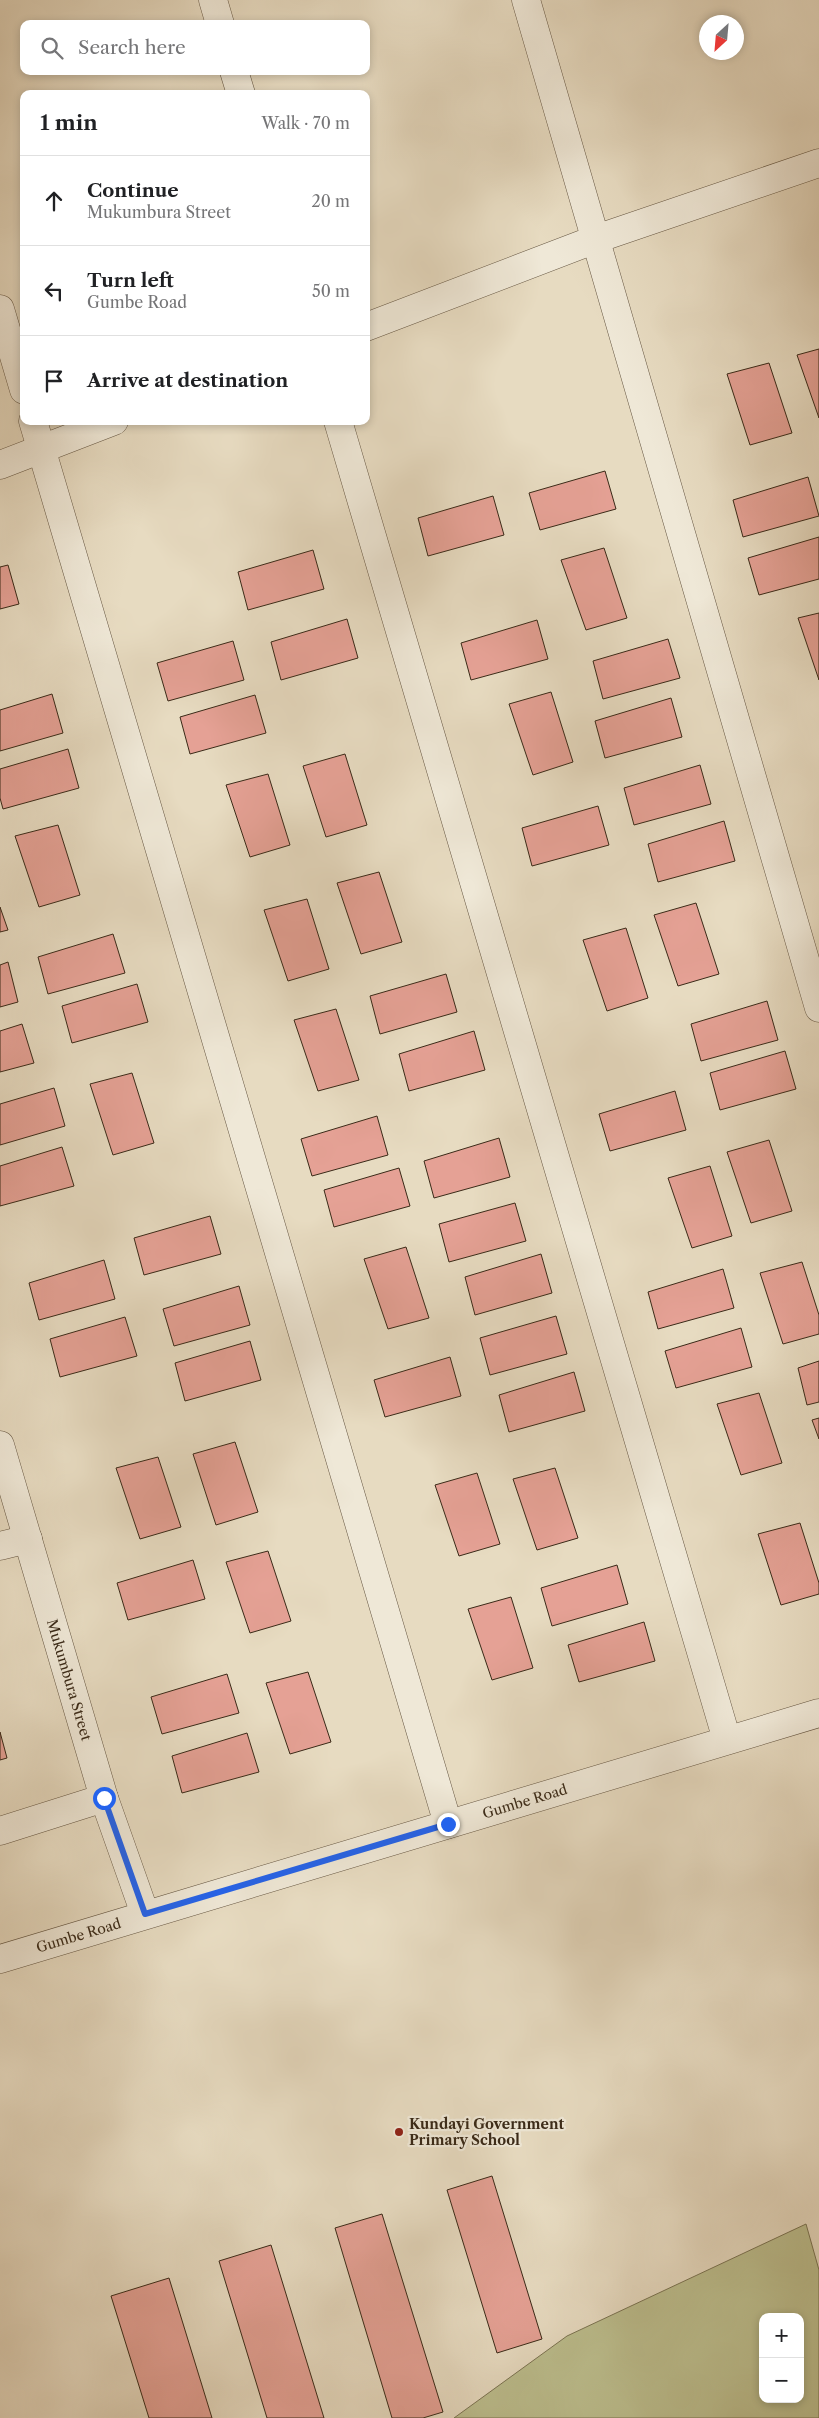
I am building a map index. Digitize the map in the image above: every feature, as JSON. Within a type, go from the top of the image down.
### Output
[{"type":"street","points":[[213,0],[219,20]]},
{"type":"street","points":[[526,0],[819,1008]]},
{"type":"street","points":[[235,75],[240,90]]},
{"type":"street","points":[[370,325],[596,239],[819,163]]},
{"type":"street","points":[[0,309],[20,376]]},
{"type":"street","points":[[34,425],[448,1824]]},
{"type":"street","points":[[0,465],[103,425]]},
{"type":"street","points":[[339,425],[726,1740]]},
{"type":"street","name":"Mukumbura Street","points":[[0,1445],[104,1798],[145,1914]]},
{"type":"street","points":[[0,1546],[28,1539]]},
{"type":"street","name":"Gumbe Road","points":[[0,1959],[819,1713]]},
{"type":"street","points":[[0,1830],[104,1798]]},
{"type":"green space","points":[[806,2224],[819,2270],[819,2418],[454,2418],[567,2336]]},
{"type":"building","points":[[819,349],[819,418],[797,355]]},
{"type":"building","points":[[769,363],[792,433],[750,445],[727,374]]},
{"type":"building","points":[[605,471],[616,509],[540,530],[529,493]]},
{"type":"building","points":[[808,477],[819,516],[743,537],[733,500]]},
{"type":"building","points":[[493,496],[504,535],[428,556],[418,518]]},
{"type":"building","points":[[819,537],[819,579],[759,595],[748,558]]},
{"type":"building","points":[[604,548],[627,618],[586,630],[561,560]]},
{"type":"building","points":[[313,550],[324,589],[248,610],[238,572]]},
{"type":"building","points":[[8,565],[19,604],[0,609],[0,567]]},
{"type":"building","points":[[819,613],[819,680],[798,618]]},
{"type":"building","points":[[347,619],[358,658],[281,680],[271,642]]},
{"type":"building","points":[[537,620],[548,659],[471,680],[461,643]]},
{"type":"building","points":[[668,639],[680,678],[603,699],[593,661]]},
{"type":"building","points":[[233,641],[244,680],[168,701],[157,663]]},
{"type":"building","points":[[551,692],[573,762],[533,775],[509,704]]},
{"type":"building","points":[[52,694],[63,733],[0,751],[0,710]]},
{"type":"building","points":[[255,695],[266,733],[190,754],[180,717]]},
{"type":"building","points":[[671,698],[682,737],[605,758],[595,721]]},
{"type":"building","points":[[68,749],[79,788],[3,809],[0,798],[0,769]]},
{"type":"building","points":[[345,754],[367,825],[326,837],[303,766]]},
{"type":"building","points":[[700,765],[711,804],[634,825],[624,788]]},
{"type":"building","points":[[268,774],[290,845],[250,857],[226,785]]},
{"type":"building","points":[[598,806],[609,845],[532,866],[522,828]]},
{"type":"building","points":[[724,821],[735,861],[658,882],[648,844]]},
{"type":"building","points":[[58,825],[80,895],[39,907],[15,836]]},
{"type":"building","points":[[379,872],[402,942],[361,954],[337,883]]},
{"type":"building","points":[[307,899],[329,969],[288,981],[264,910]]},
{"type":"building","points":[[696,903],[719,974],[678,986],[654,915]]},
{"type":"building","points":[[0,907],[8,930],[0,932]]},
{"type":"building","points":[[626,928],[648,998],[607,1011],[583,940]]},
{"type":"building","points":[[113,934],[125,973],[48,994],[38,957]]},
{"type":"building","points":[[8,962],[18,1002],[0,1007],[0,965]]},
{"type":"building","points":[[446,974],[457,1012],[380,1034],[370,996]]},
{"type":"building","points":[[137,984],[148,1022],[72,1043],[62,1006]]},
{"type":"building","points":[[767,1001],[778,1040],[701,1061],[691,1024]]},
{"type":"building","points":[[336,1009],[359,1080],[318,1091],[294,1020]]},
{"type":"building","points":[[22,1024],[34,1063],[0,1072],[0,1031]]},
{"type":"building","points":[[474,1031],[485,1070],[409,1091],[399,1054]]},
{"type":"building","points":[[785,1051],[796,1089],[720,1110],[710,1073]]},
{"type":"building","points":[[132,1073],[154,1143],[113,1155],[90,1084]]},
{"type":"building","points":[[54,1088],[65,1126],[0,1145],[0,1104]]},
{"type":"building","points":[[675,1091],[686,1130],[610,1151],[599,1114]]},
{"type":"building","points":[[377,1116],[388,1155],[312,1176],[301,1139]]},
{"type":"building","points":[[499,1138],[510,1177],[434,1198],[424,1161]]},
{"type":"building","points":[[769,1140],[792,1211],[751,1223],[727,1152]]},
{"type":"building","points":[[62,1147],[74,1186],[0,1206],[0,1166]]},
{"type":"building","points":[[710,1166],[732,1236],[692,1248],[668,1178]]},
{"type":"building","points":[[399,1168],[410,1206],[334,1227],[324,1190]]},
{"type":"building","points":[[515,1203],[526,1241],[449,1262],[439,1224]]},
{"type":"building","points":[[210,1216],[221,1254],[144,1275],[134,1238]]},
{"type":"building","points":[[406,1247],[429,1318],[388,1329],[364,1259]]},
{"type":"building","points":[[541,1254],[552,1293],[475,1315],[465,1277]]},
{"type":"building","points":[[104,1260],[115,1299],[39,1320],[29,1283]]},
{"type":"building","points":[[802,1262],[819,1315],[819,1334],[783,1344],[760,1273]]},
{"type":"building","points":[[723,1269],[734,1308],[658,1329],[648,1292]]},
{"type":"building","points":[[239,1286],[250,1325],[174,1346],[163,1309]]},
{"type":"building","points":[[556,1316],[567,1354],[490,1375],[480,1338]]},
{"type":"building","points":[[125,1317],[137,1356],[60,1377],[50,1339]]},
{"type":"building","points":[[741,1328],[752,1367],[676,1388],[665,1351]]},
{"type":"building","points":[[250,1341],[261,1380],[185,1401],[175,1363]]},
{"type":"building","points":[[450,1357],[461,1396],[385,1417],[374,1380]]},
{"type":"building","points":[[819,1361],[819,1402],[807,1405],[798,1368]]},
{"type":"building","points":[[574,1372],[585,1411],[509,1432],[499,1395]]},
{"type":"building","points":[[759,1393],[782,1463],[741,1475],[717,1404]]},
{"type":"building","points":[[819,1418],[819,1439],[812,1420]]},
{"type":"building","points":[[235,1442],[258,1512],[216,1525],[193,1454]]},
{"type":"building","points":[[158,1457],[181,1527],[140,1539],[116,1468]]},
{"type":"building","points":[[555,1468],[578,1538],[537,1550],[513,1479]]},
{"type":"building","points":[[477,1473],[500,1544],[459,1556],[435,1485]]},
{"type":"building","points":[[800,1523],[819,1583],[819,1594],[781,1605],[758,1534]]},
{"type":"building","points":[[268,1551],[291,1621],[250,1633],[226,1562]]},
{"type":"building","points":[[193,1560],[205,1599],[128,1620],[117,1583]]},
{"type":"building","points":[[617,1565],[628,1604],[552,1626],[541,1588]]},
{"type":"building","points":[[511,1597],[533,1668],[492,1680],[468,1609]]},
{"type":"building","points":[[644,1622],[655,1661],[579,1682],[568,1645]]},
{"type":"building","points":[[308,1672],[331,1742],[290,1754],[266,1683]]},
{"type":"building","points":[[227,1674],[239,1713],[162,1734],[151,1697]]},
{"type":"building","points":[[0,1732],[7,1758],[0,1760]]},
{"type":"building","points":[[247,1733],[259,1772],[182,1793],[172,1756]]},
{"type":"building","points":[[492,2176],[542,2339],[497,2353],[447,2190]]},
{"type":"building","points":[[382,2214],[443,2412],[423,2418],[392,2418],[335,2228]]},
{"type":"building","points":[[271,2245],[324,2418],[267,2418],[219,2261]]},
{"type":"building","points":[[169,2278],[212,2418],[149,2418],[111,2296]]},
{"type":"place","name":"Kundayi Government Primary School","points":[[399,2132]]},
{"type":"route","points":[[104,1798],[145,1914],[448,1824]]}]
